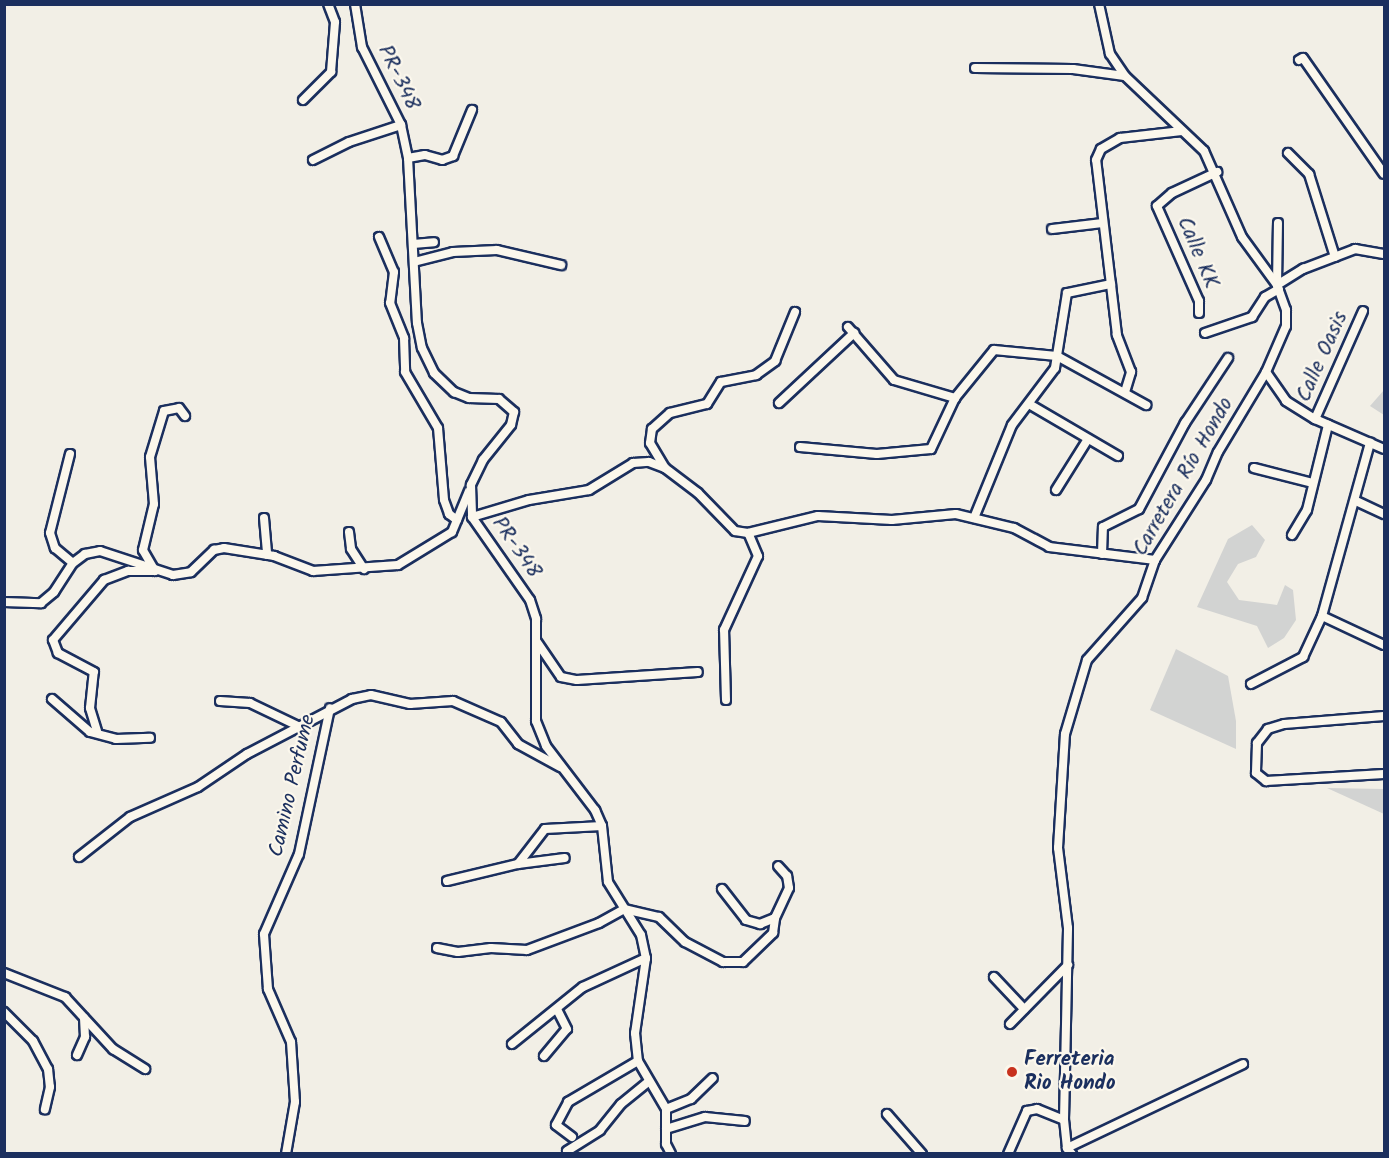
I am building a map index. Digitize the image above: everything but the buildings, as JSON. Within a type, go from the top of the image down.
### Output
[{"type":"street","points":[[303,100],[331,72],[334,22],[328,4]]},
{"type":"street","name":"PR-348","points":[[355,4],[362,47],[401,125],[408,158],[417,323],[422,348],[434,373],[454,392],[470,398],[499,399],[514,412],[511,425],[483,460],[471,485],[472,517],[530,600],[536,619],[537,642],[533,698],[536,722],[562,768],[595,810],[602,826],[608,882],[641,935],[646,958],[635,1034],[638,1061],[648,1082],[666,1109]]},
{"type":"street","name":"Carretera Río Hondo","points":[[1069,1151],[1064,1120],[1068,964],[1058,848],[1065,734],[1087,660],[1142,598],[1155,560],[1206,480],[1218,452],[1266,372],[1286,326],[1286,310],[1278,287],[1242,237],[1217,172],[1204,151],[1125,76],[1110,54],[1099,4]]},
{"type":"street","points":[[1299,60],[1303,58],[1384,174]]},
{"type":"street","points":[[975,68],[1072,69],[1125,76]]},
{"type":"street","points":[[408,158],[425,155],[442,160],[453,156],[472,110]]},
{"type":"street","points":[[313,160],[349,142],[401,125]]},
{"type":"street","points":[[1125,392],[1131,372],[1117,334],[1096,160],[1101,149],[1120,138],[1180,128]]},
{"type":"street","points":[[1288,153],[1309,174],[1335,257]]},
{"type":"street","name":"Calle KK","points":[[1199,313],[1199,301],[1157,206],[1172,193],[1217,172]]},
{"type":"street","points":[[1052,229],[1103,223]]},
{"type":"street","points":[[1278,223],[1278,287]]},
{"type":"street","points":[[379,237],[394,272],[390,303],[404,338],[405,372],[438,428],[444,500],[449,514],[457,520]]},
{"type":"street","points":[[413,244],[434,242]]},
{"type":"street","points":[[1205,333],[1252,316],[1265,297],[1278,287],[1335,257],[1355,249],[1384,254]]},
{"type":"street","points":[[414,262],[453,252],[497,250],[561,265]]},
{"type":"street","points":[[974,518],[1004,441],[1029,404],[1047,383],[1057,356],[1067,293],[1111,284]]},
{"type":"street","name":"Calle Oasis","points":[[1315,419],[1363,311]]},
{"type":"street","points":[[665,468],[650,443],[652,429],[670,413],[707,404],[721,382],[756,375],[775,361],[795,312]]},
{"type":"street","points":[[779,404],[851,330],[894,380],[955,398]]},
{"type":"street","points":[[800,447],[878,454],[921,452],[938,442],[955,398],[994,350],[1057,356],[1146,405]]},
{"type":"street","points":[[1102,554],[1103,527],[1138,509],[1185,423],[1228,358]]},
{"type":"street","points":[[1266,372],[1286,401],[1315,419],[1384,449]]},
{"type":"street","points":[[1029,404],[1118,456]]},
{"type":"street","points":[[155,571],[144,550],[154,504],[150,458],[164,411],[179,408],[185,416]]},
{"type":"street","points":[[1292,535],[1307,510],[1328,425]]},
{"type":"street","points":[[1056,490],[1088,440]]},
{"type":"street","points":[[1251,684],[1303,657],[1322,616],[1356,501],[1370,443]]},
{"type":"street","points":[[70,454],[50,533],[55,548],[73,563]]},
{"type":"street","points":[[472,517],[528,500],[589,490],[633,463],[649,462],[665,468],[698,493],[722,522],[735,531],[748,533],[818,516],[892,520],[956,514],[1014,528],[1049,547],[1155,560]]},
{"type":"street","points":[[1254,468],[1313,483]]},
{"type":"street","points":[[97,731],[90,708],[94,672],[58,653],[53,640],[104,580],[128,571],[191,572],[214,550],[224,548],[267,555],[313,571],[398,565],[442,541],[452,532],[471,485]]},
{"type":"street","points":[[1356,501],[1384,514]]},
{"type":"street","points":[[264,518],[267,555]]},
{"type":"street","points":[[349,532],[351,549],[364,569]]},
{"type":"street","points":[[726,700],[724,630],[758,556],[748,533]]},
{"type":"street","points":[[4,602],[41,603],[54,592],[73,563],[85,554],[100,551],[155,571]]},
{"type":"street","points":[[1322,616],[1384,645]]},
{"type":"street","points":[[537,642],[561,677],[577,680],[698,672]]},
{"type":"street","name":"Camino Perfume","points":[[285,1154],[295,1102],[291,1042],[268,989],[264,934],[299,854],[330,708],[371,695],[410,704],[453,701],[501,722],[518,744],[562,768]]},
{"type":"street","points":[[52,699],[90,732],[97,731],[116,739],[150,738]]},
{"type":"street","points":[[224,703],[250,703],[300,727]]},
{"type":"street","points":[[78,857],[130,817],[198,787],[248,754],[300,727],[330,708]]},
{"type":"street","points":[[1384,716],[1284,724],[1268,729],[1257,742],[1256,773],[1266,782],[1384,774]]},
{"type":"street","points":[[519,864],[545,829],[602,826]]},
{"type":"street","points":[[447,881],[519,864],[565,858]]},
{"type":"street","points":[[437,948],[458,952],[491,948],[527,950],[599,923],[624,909],[659,917],[685,942],[723,962],[743,962],[773,933],[775,918],[789,888],[787,876],[778,866]]},
{"type":"street","points":[[722,889],[746,920],[760,924],[775,918]]},
{"type":"street","points":[[512,1044],[583,987],[646,958]]},
{"type":"street","points":[[1010,1024],[1068,964]]},
{"type":"street","points":[[4,973],[65,997],[113,1050],[145,1069]]},
{"type":"street","points":[[994,977],[1024,1009]]},
{"type":"street","points":[[544,1056],[567,1029],[557,1009]]},
{"type":"street","points":[[4,1012],[33,1041],[48,1070],[50,1087],[45,1108]]},
{"type":"street","points":[[76,1055],[85,1037],[84,1018]]},
{"type":"street","points":[[572,1137],[556,1125],[568,1102],[638,1061]]},
{"type":"street","points":[[1069,1151],[1243,1064]]},
{"type":"street","points":[[671,1154],[666,1129],[666,1109],[691,1099],[713,1078]]},
{"type":"street","points":[[567,1151],[600,1130],[621,1104],[648,1082]]},
{"type":"street","points":[[1008,1154],[1027,1111],[1037,1109],[1064,1120]]},
{"type":"street","points":[[887,1114],[922,1154]]},
{"type":"street","points":[[666,1129],[705,1117],[745,1121]]},
{"type":"shaded area","points":[[1384,390],[1384,415],[1370,406]]},
{"type":"shaded area","points":[[1252,525],[1265,540],[1256,557],[1238,564],[1227,582],[1239,600],[1277,605],[1285,585],[1293,590],[1296,620],[1284,638],[1268,648],[1257,626],[1197,607],[1228,539]]},
{"type":"shaded area","points":[[1176,649],[1228,676],[1236,721],[1236,749],[1150,710]]},
{"type":"shaded area","points":[[1327,788],[1384,789],[1384,814]]},
{"type":"place","name":"Ferreteria Rio Hondo","points":[[1012,1072]]}]
